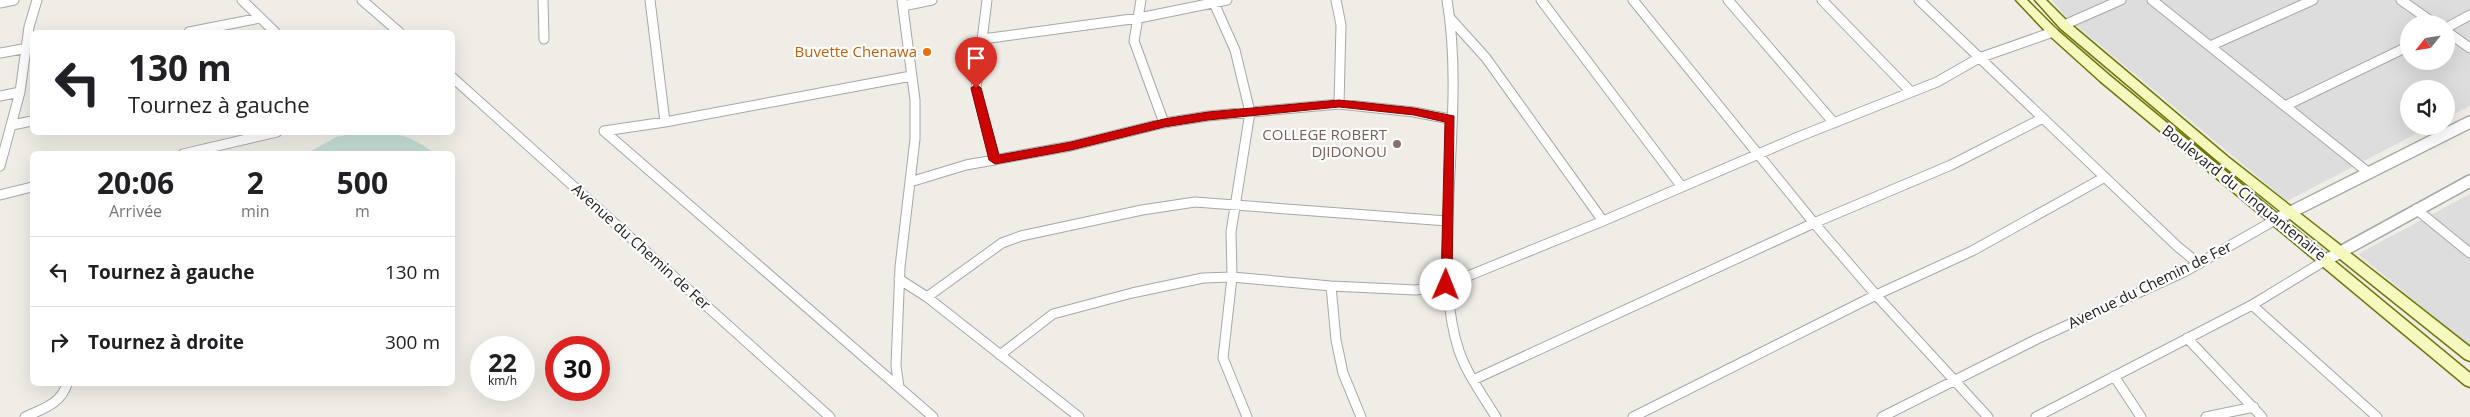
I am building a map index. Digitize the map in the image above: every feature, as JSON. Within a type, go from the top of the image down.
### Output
[{"type":"main road","name":"Boulevard du Cinquantenaire","points":[[2021,0],[2470,355]]},
{"type":"main road","name":"Boulevard du Cinquantenaire","points":[[2040,0],[2058,29],[2275,220],[2326,260],[2470,381]]},
{"type":"street","points":[[0,3],[14,0]]},
{"type":"street","points":[[0,166],[20,92],[28,73],[29,28],[37,0]]},
{"type":"street","points":[[242,0],[272,30]]},
{"type":"street","points":[[362,0],[397,30]]},
{"type":"street","points":[[543,0],[544,39]]},
{"type":"street","points":[[650,0],[665,122]]},
{"type":"street","points":[[899,387],[896,366],[899,279],[915,139],[915,100],[902,3],[932,0]]},
{"type":"street","points":[[987,0],[976,88],[995,160]]},
{"type":"street","points":[[1141,0],[1139,18],[1134,29],[1136,48],[1164,123]]},
{"type":"street","points":[[983,39],[1139,18],[1227,0]]},
{"type":"street","points":[[1336,0],[1341,25],[1339,104]]},
{"type":"street","points":[[1447,0],[1450,18],[1450,119],[1446,285],[1459,351],[1473,380],[1496,417]]},
{"type":"street","points":[[1541,0],[1682,188]]},
{"type":"street","points":[[1633,0],[1814,223],[1876,295],[1988,417]]},
{"type":"street","points":[[1728,0],[1834,124]]},
{"type":"street","points":[[1822,0],[1911,92]]},
{"type":"street","points":[[1918,0],[2177,246],[2200,264]]},
{"type":"street","points":[[1000,355],[1054,314],[1132,293],[1203,278],[1232,277],[1331,286],[1416,290],[1446,285],[1603,222],[1937,82],[1979,58],[2058,29],[2121,0]]},
{"type":"street","points":[[2152,0],[2369,173]]},
{"type":"street","points":[[2210,46],[2313,0]]},
{"type":"street","points":[[2401,0],[2422,15]]},
{"type":"street","points":[[1214,3],[1235,50],[1250,112],[1231,232],[1232,277],[1222,358],[1246,417]]},
{"type":"street","points":[[2455,24],[2470,15]]},
{"type":"street","points":[[199,30],[260,18]]},
{"type":"street","points":[[1450,18],[1486,58],[1603,222]]},
{"type":"street","points":[[2455,37],[2470,48]]},
{"type":"street","points":[[0,54],[28,48]]},
{"type":"street","points":[[2285,106],[2400,50]]},
{"type":"street","points":[[604,131],[665,122],[911,76]]},
{"type":"street","name":"Avenue du Chemin de Fer","points":[[455,79],[830,417]]},
{"type":"street","points":[[0,96],[20,92]]},
{"type":"street","points":[[910,182],[966,165],[1071,146],[1164,123],[1250,112],[1339,104],[1414,112],[1450,119]]},
{"type":"street","points":[[1473,380],[1814,223],[1951,165],[2043,118]]},
{"type":"street","points":[[12,125],[30,121]]},
{"type":"street","name":"Avenue du Chemin de Fer","points":[[1882,417],[1955,380],[2200,264],[2290,212],[2470,122]]},
{"type":"street","points":[[604,131],[934,417]]},
{"type":"street","points":[[196,151],[264,135]]},
{"type":"street","points":[[1634,417],[1876,295],[1972,251],[2105,177]]},
{"type":"street","points":[[2036,417],[2252,306],[2326,260],[2470,181]]},
{"type":"street","points":[[0,195],[30,188]]},
{"type":"street","points":[[927,297],[1002,243],[1021,236],[1142,210],[1195,202],[1447,222]]},
{"type":"street","points":[[2416,209],[2470,253]]},
{"type":"street","points":[[899,279],[927,297],[1079,417]]},
{"type":"street","points":[[1331,286],[1336,340],[1343,373],[1361,417]]},
{"type":"street","points":[[2252,306],[2377,417]]},
{"type":"street","points":[[2187,338],[2262,417]]},
{"type":"street","points":[[2114,376],[2141,417]]},
{"type":"street","points":[[25,417],[57,401],[63,396],[67,386]]},
{"type":"street","points":[[2206,417],[2254,407]]},
{"type":"shaded area","points":[[2052,0],[2470,0],[2470,106],[2455,114],[2455,80],[2400,80],[2400,135],[2414,135],[2287,201],[2065,16]]},
{"type":"shaded area","points":[[2470,194],[2470,347],[2358,254]]},
{"type":"green space","points":[[346,135],[398,135],[416,141],[431,151],[311,151],[336,137]]},
{"type":"place","name":"Buvette Chenawa","points":[[927,52]]},
{"type":"place","name":"COLLEGE ROBERT DJIDONOU","points":[[1397,144]]},
{"type":"route","points":[[976,88],[982,103],[995,160],[1071,146],[1164,123],[1250,112],[1339,104],[1414,112],[1450,119],[1446,285]]}]
